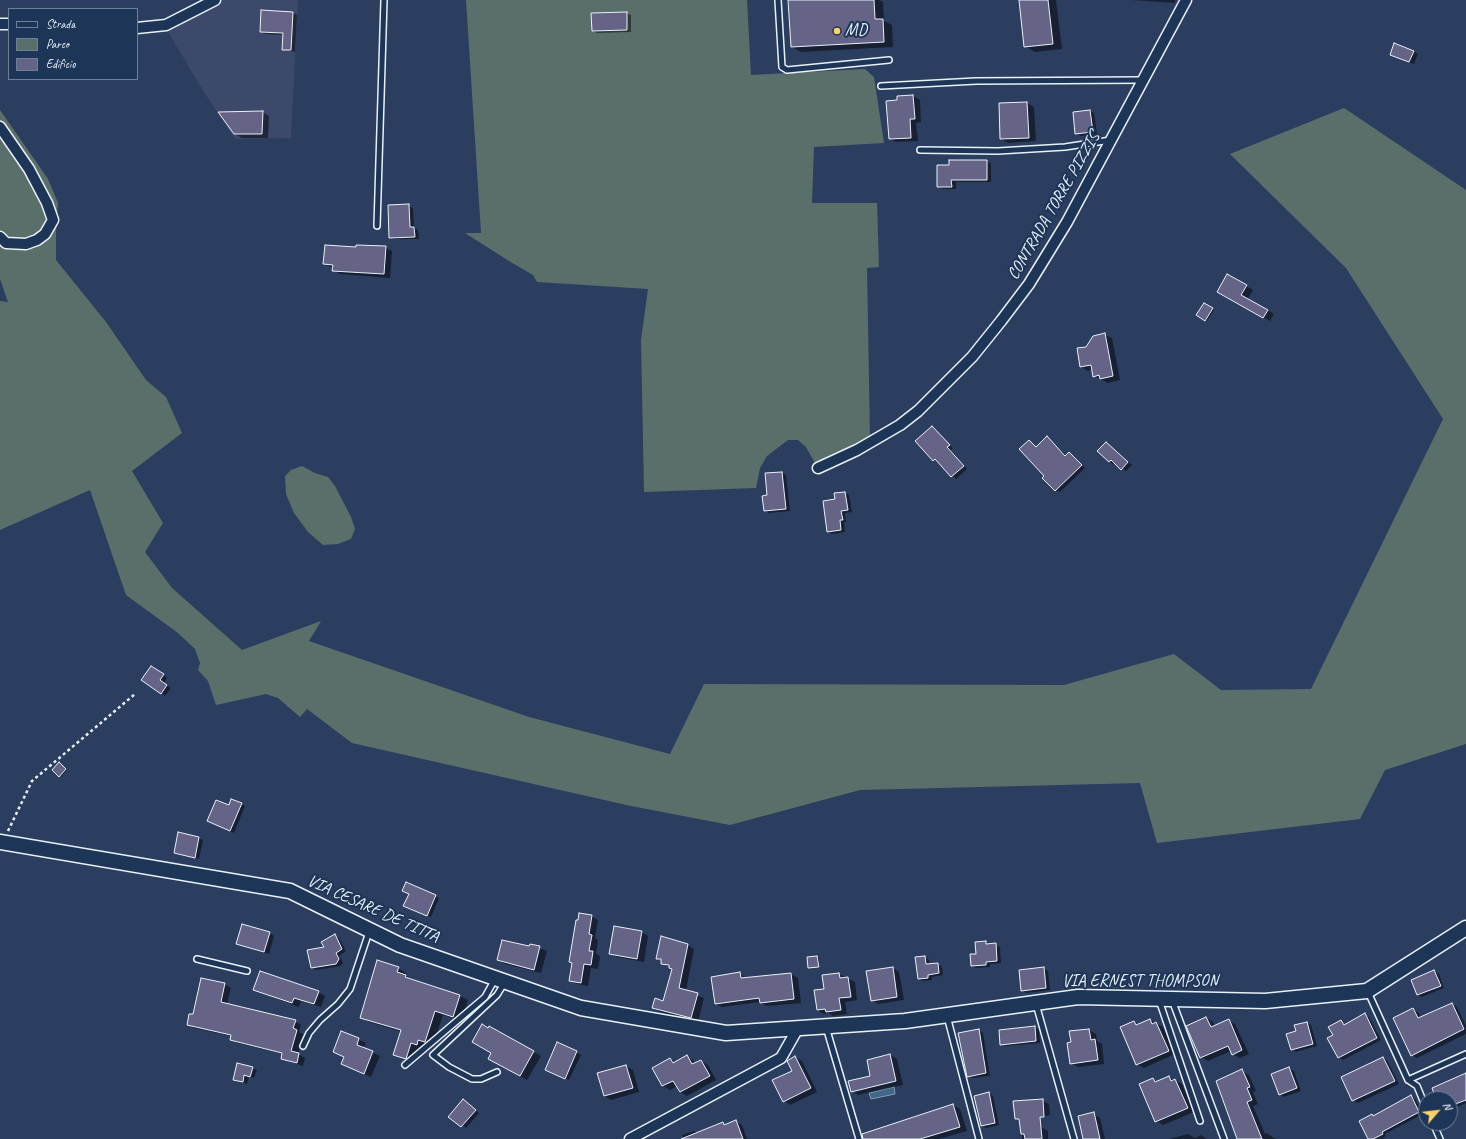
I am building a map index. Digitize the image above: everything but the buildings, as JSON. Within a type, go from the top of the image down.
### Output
[{"type":"street","points":[[138,28],[166,26],[214,0]]},
{"type":"street","name":"CONTRADA TORRE PIZZIS","points":[[818,468],[857,450],[900,425],[918,411],[972,357],[1029,284],[1067,222],[1186,0]]},
{"type":"street","points":[[0,127],[29,169],[47,203],[53,220],[45,234],[38,240],[26,244],[6,243],[0,237]]},
{"type":"street","name":"VIA CESARE DE TITTA","points":[[2,842],[290,892],[370,929],[400,945],[581,1008],[726,1033],[798,1028]]},
{"type":"street","name":"VIA ERNEST THOMPSON","points":[[798,1028],[905,1021],[1078,997],[1265,1001],[1367,991],[1466,928]]},
{"type":"street","points":[[630,1139],[781,1058],[798,1028]]},
{"type":"lane","points":[[377,226],[384,0]]},
{"type":"lane","points":[[778,0],[782,68],[787,70],[889,60]]},
{"type":"lane","points":[[881,86],[976,81],[1142,80]]},
{"type":"lane","points":[[920,150],[1012,151],[1065,148],[1111,140]]},
{"type":"lane","points":[[303,1046],[309,1033],[320,1020],[338,1004],[350,989],[370,929]]},
{"type":"lane","points":[[197,959],[246,972]]},
{"type":"lane","points":[[405,1065],[485,997],[500,980]]},
{"type":"lane","points":[[497,1072],[482,1078],[472,1079],[450,1067],[433,1055],[498,995],[500,980]]},
{"type":"lane","points":[[1367,991],[1408,1080],[1417,1086],[1419,1091]]},
{"type":"lane","points":[[1165,999],[1200,1121]]},
{"type":"lane","points":[[1165,999],[1224,1139]]},
{"type":"lane","points":[[1036,1003],[1074,1139]]},
{"type":"lane","points":[[947,1015],[979,1139]]},
{"type":"lane","points":[[826,1026],[859,1139]]},
{"type":"lane","points":[[1408,1080],[1466,1054]]},
{"type":"path","points":[[2,842],[32,781],[134,694]]},
{"type":"shaded area","points":[[221,0],[298,0],[291,138],[235,139],[202,89],[166,28]]},
{"type":"shaded area","points":[[894,1087],[895,1094],[871,1099],[869,1093]]},
{"type":"green space","points":[[466,0],[747,0],[751,75],[865,69],[874,77],[884,143],[814,147],[812,203],[877,203],[879,267],[867,268],[870,439],[815,463],[806,447],[798,440],[788,440],[767,456],[760,468],[756,488],[644,492],[641,340],[648,289],[537,282],[533,275],[465,233],[481,233]]},
{"type":"green space","points":[[1344,108],[1466,190],[1466,744],[1385,770],[1360,819],[1157,843],[1140,783],[860,790],[730,825],[631,806],[352,743],[307,709],[300,717],[278,698],[266,694],[216,705],[208,681],[198,670],[200,663],[195,649],[178,633],[126,595],[90,490],[0,530],[0,301],[8,302],[0,279],[0,110],[48,179],[58,203],[56,260],[106,322],[146,380],[166,397],[182,433],[132,471],[163,523],[145,552],[172,588],[242,650],[321,621],[309,641],[529,717],[670,754],[704,684],[1064,685],[1174,654],[1221,690],[1311,689],[1443,419],[1346,268],[1230,154]]},
{"type":"green space","points":[[302,466],[315,473],[328,477],[335,486],[351,517],[355,529],[351,539],[338,544],[323,545],[308,532],[294,513],[286,494],[285,476],[291,470]]},
{"type":"place","name":"MD","points":[[837,31]]}]
